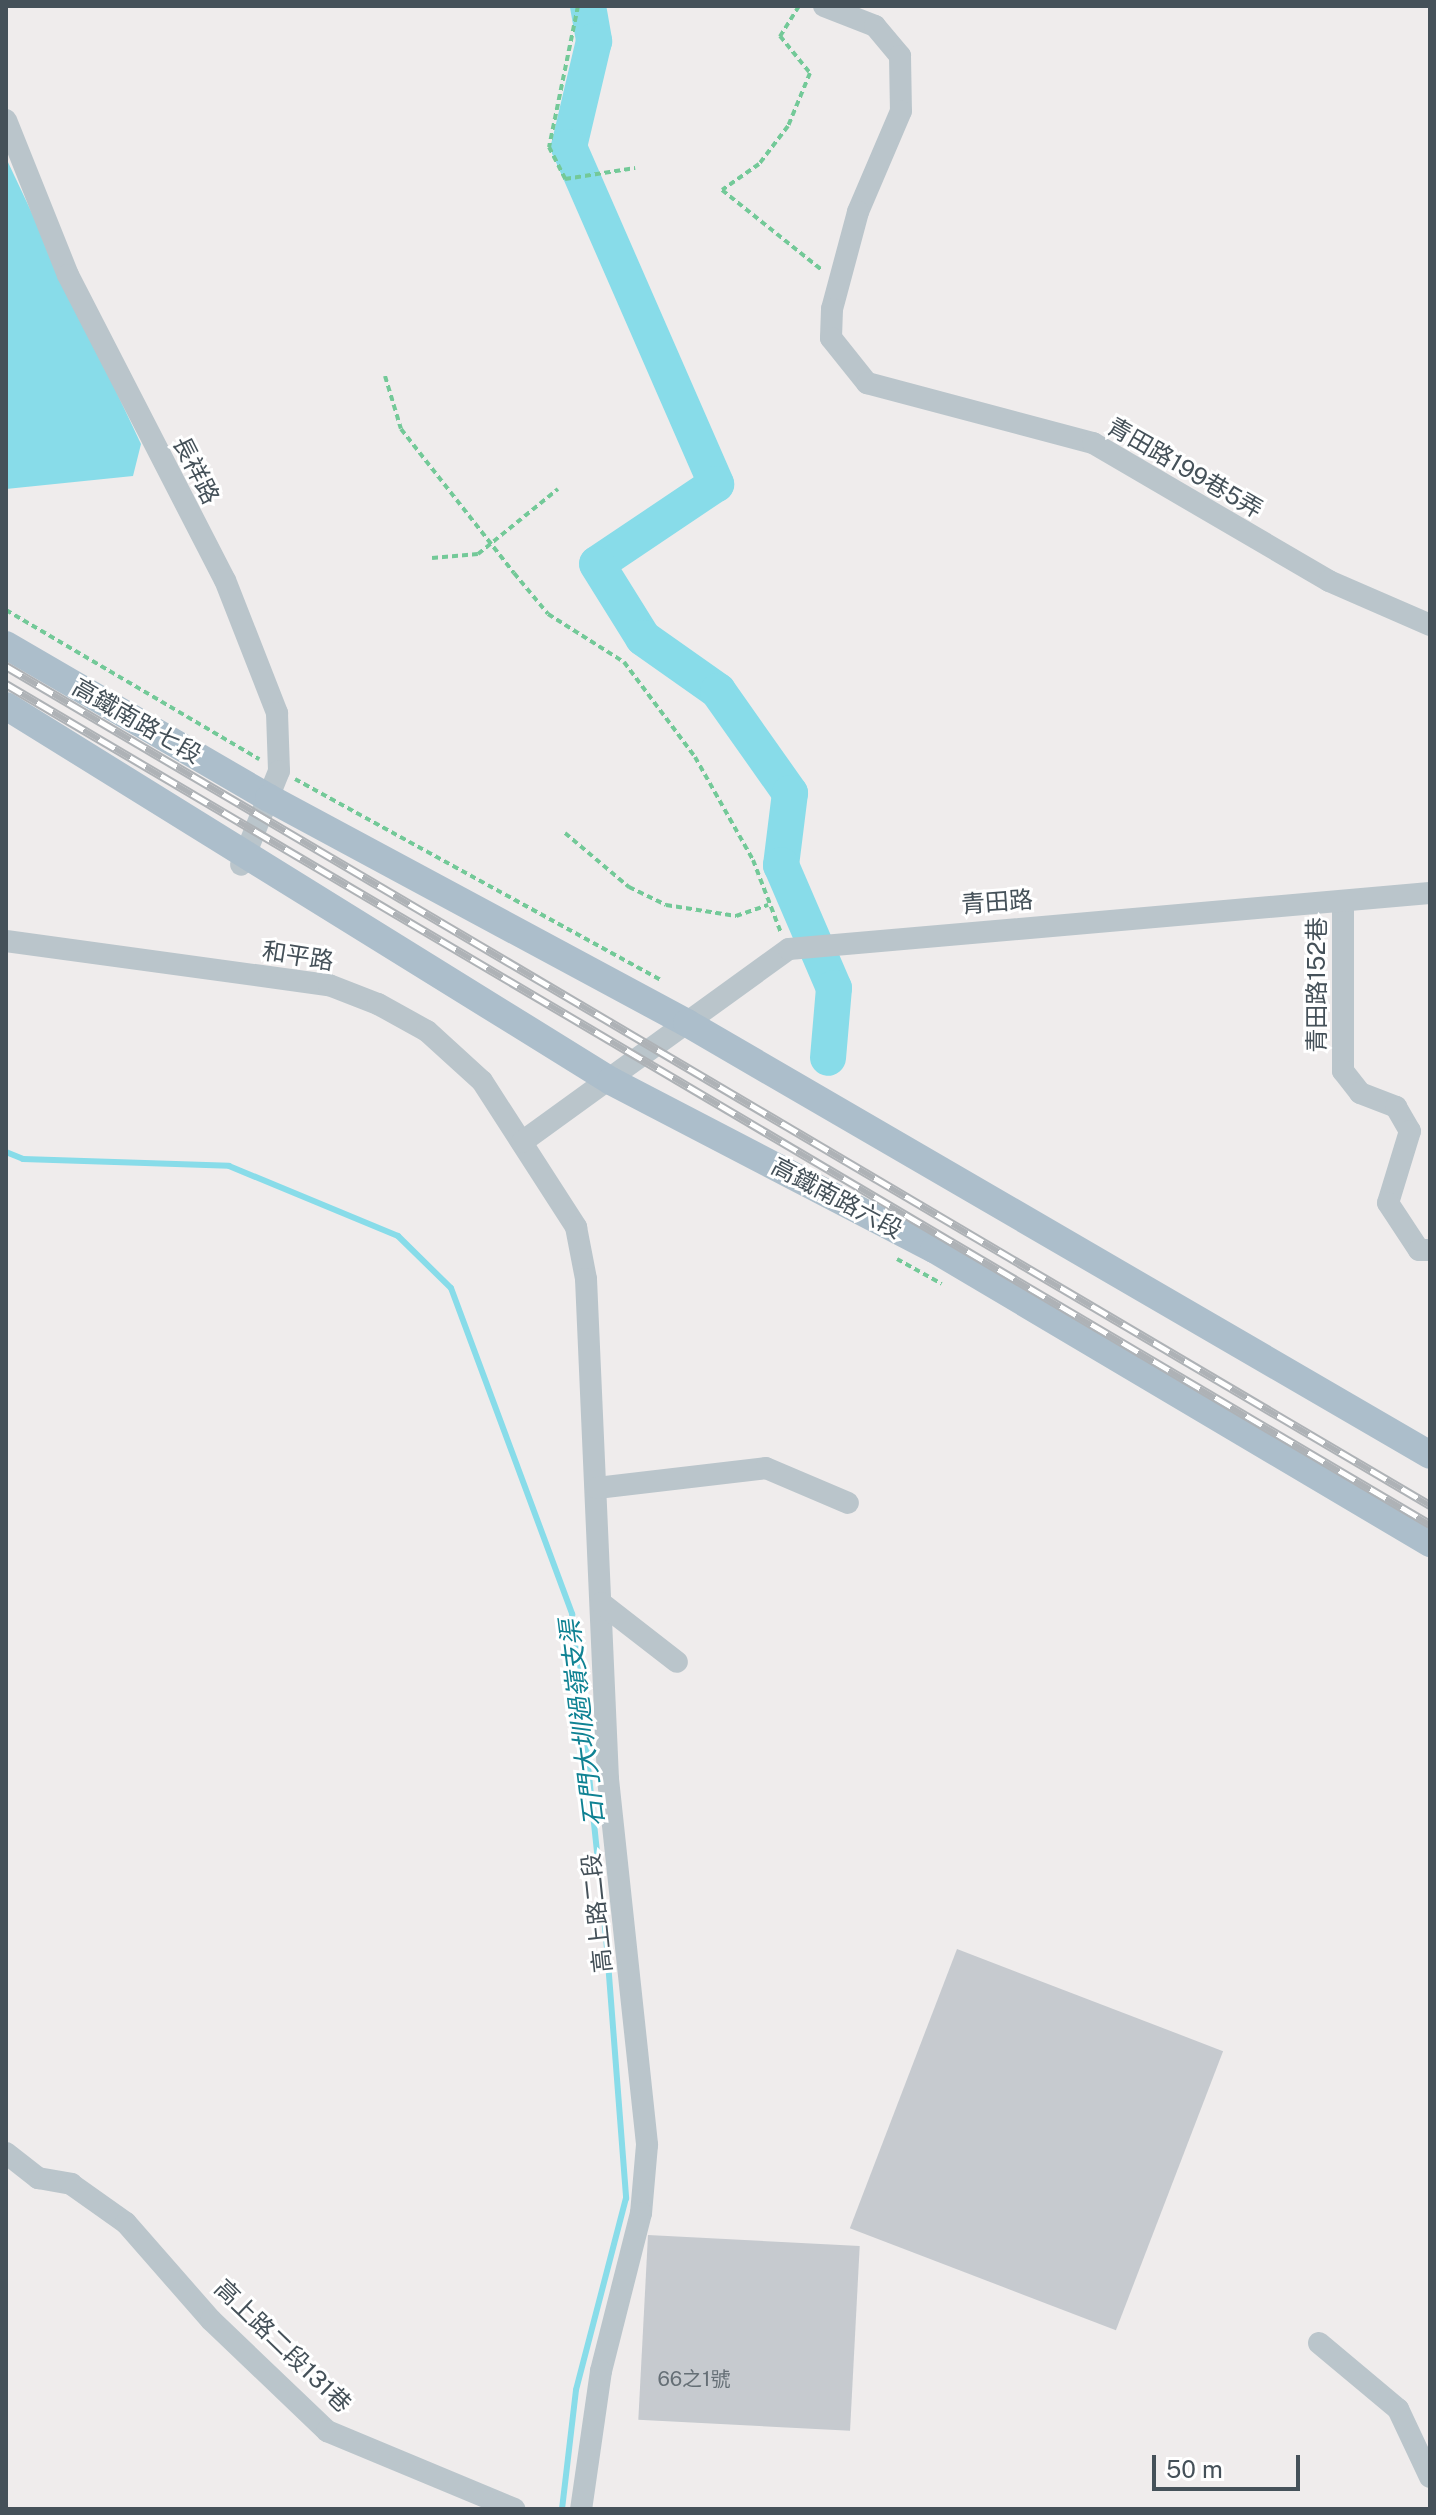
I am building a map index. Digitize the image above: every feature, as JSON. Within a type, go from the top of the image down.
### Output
[{"type":"main road","name":"高鐵南路七段","points":[[6,645],[269,798]]},
{"type":"main road","points":[[6,706],[244,858]]},
{"type":"main road","points":[[269,798],[687,1023],[1430,1455]]},
{"type":"main road","name":"高鐵南路六段","points":[[244,858],[611,1081],[934,1249],[1430,1543]]},
{"type":"street","name":"青田路199巷5弄","points":[[824,6],[875,26],[900,56],[901,111],[838,281],[831,338],[867,383],[990,421],[1093,443],[1329,581],[1430,625]]},
{"type":"street","name":"長祥路","points":[[6,120],[68,275],[259,657],[277,713],[279,771],[244,858]]},
{"type":"street","name":"青田路","points":[[611,1081],[687,1023],[799,949],[834,942],[1430,893]]},
{"type":"street","name":"青田路152巷","points":[[1343,902],[1343,1071],[1360,1093],[1396,1107],[1410,1131],[1388,1203],[1419,1250],[1430,1250]]},
{"type":"street","name":"和平路","points":[[6,941],[329,985],[366,999],[427,1031],[482,1081],[522,1142]]},
{"type":"street","points":[[522,1142],[611,1081]]},
{"type":"street","name":"高上路二段","points":[[522,1142],[576,1227],[586,1279],[608,1779],[647,2145],[641,2213],[601,2371],[581,2509]]},
{"type":"street","points":[[597,1488],[766,1468],[848,1503]]},
{"type":"street","points":[[601,1603],[677,1662]]},
{"type":"street","name":"高上路二段131巷","points":[[6,2153],[38,2178],[71,2184],[160,2254],[211,2320],[327,2431],[514,2509]]},
{"type":"street","points":[[1319,2343],[1398,2409],[1430,2477]]},
{"type":"path","points":[[578,6],[549,147],[565,179],[635,168]]},
{"type":"path","points":[[799,6],[780,36],[810,73],[766,155],[722,190],[838,281]]},
{"type":"path","points":[[385,376],[401,429],[548,614],[624,662],[650,695],[728,812],[768,905],[799,949]]},
{"type":"path","points":[[432,558],[478,554],[558,489]]},
{"type":"path","points":[[565,833],[629,887],[666,905],[736,916],[768,905]]},
{"type":"water","points":[[6,158],[141,444],[133,476],[6,489]]},
{"type":"building","points":[[957,1949],[1223,2051],[1116,2330],[850,2228]]},
{"type":"building","points":[[648,2235],[860,2246],[850,2431],[638,2420]]},
{"type":"waterway","points":[[588,6],[594,41],[569,147],[716,484],[597,564],[643,638],[718,691],[790,793],[781,865],[834,988],[828,1058]]},
{"type":"waterway","name":"石門大圳過嶺支渠","points":[[6,1152],[23,1159],[229,1166],[398,1236],[451,1288],[572,1614],[606,1936],[626,2198],[576,2390],[562,2509]]},
{"type":"railway","points":[[6,666],[1430,1505]]},
{"type":"railway","points":[[6,684],[1430,1524]]}]
